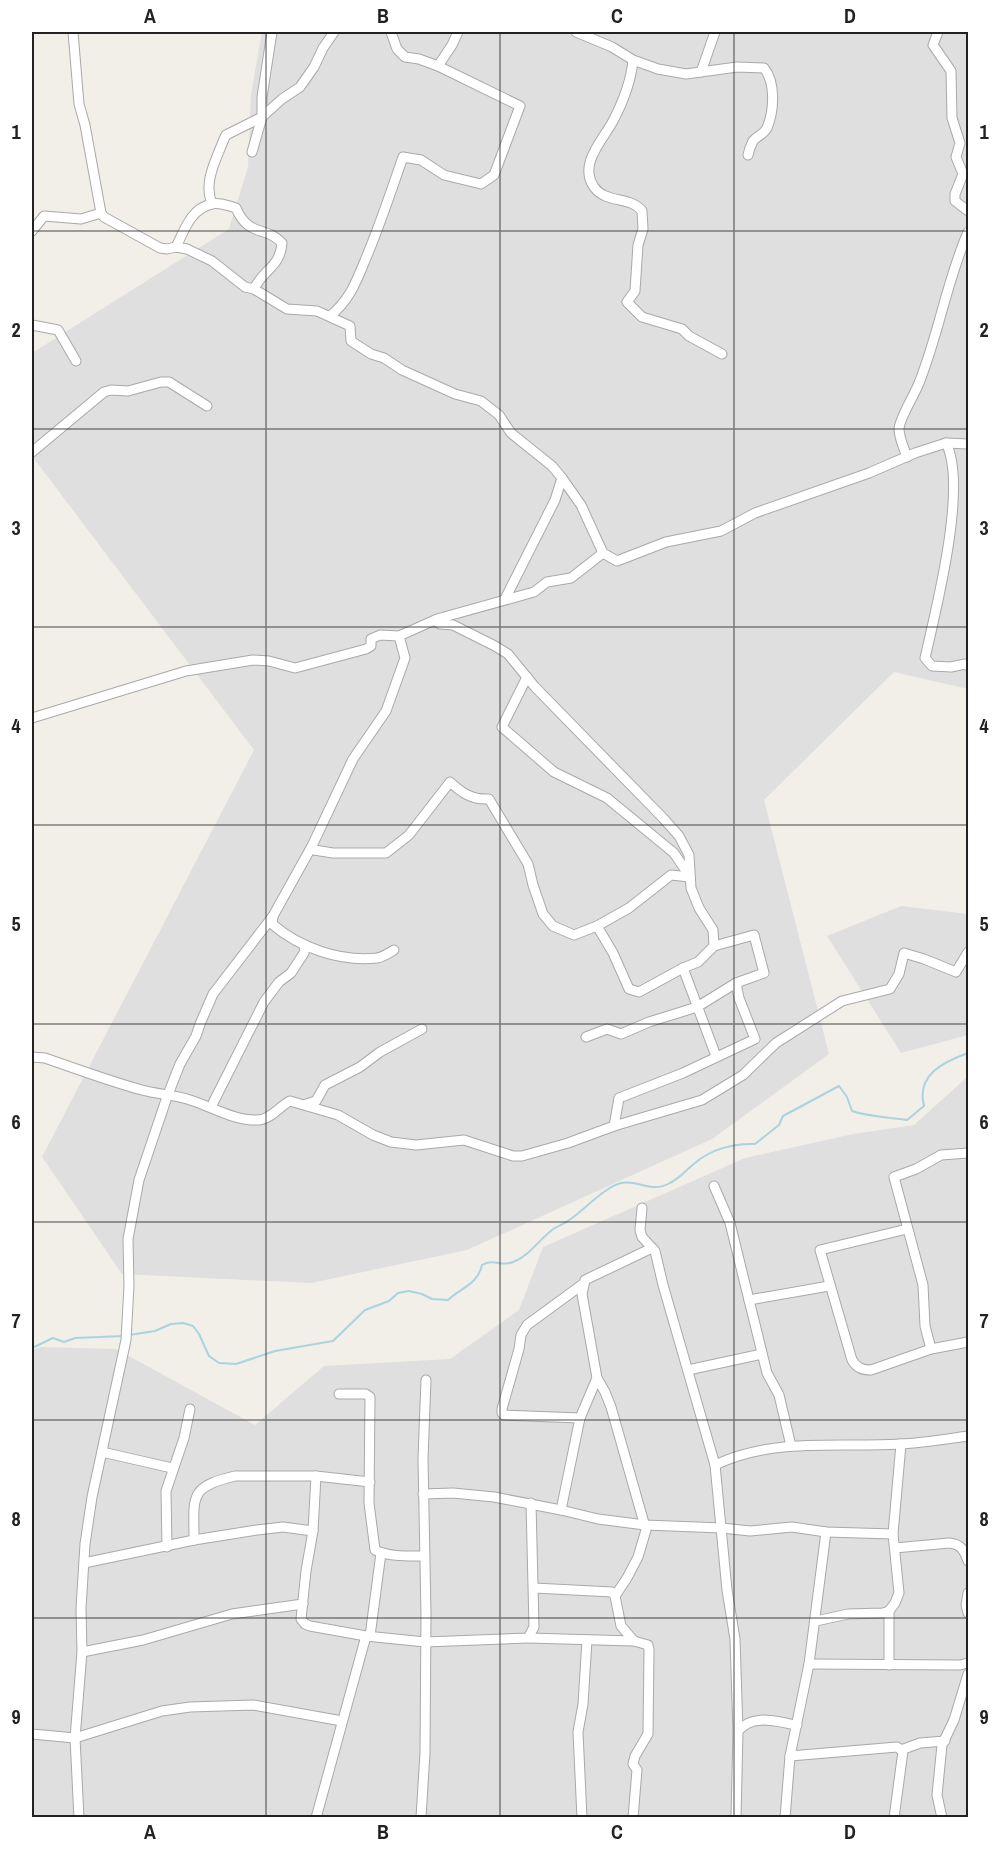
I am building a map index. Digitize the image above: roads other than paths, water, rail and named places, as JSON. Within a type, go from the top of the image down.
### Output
[{"type":"street","points":[[73,32],[79,104],[101,213],[104,218],[160,248],[176,247],[202,256],[245,287],[254,289],[287,309],[317,311],[330,316],[350,326],[351,341],[371,354],[384,358],[402,370],[455,394],[481,400],[499,415],[511,433],[552,466],[581,505],[603,553],[617,561],[666,542],[721,531],[755,513],[946,443],[969,444]]},
{"type":"street","points":[[252,153],[262,117],[262,98],[272,32]]},
{"type":"street","points":[[212,204],[208,195],[208,180],[224,139],[262,117],[300,87],[334,32]]},
{"type":"street","points":[[330,316],[339,309],[352,292],[378,231],[403,157],[421,160],[444,175],[481,184],[494,175],[520,106],[438,66],[405,57],[397,49],[391,32]]},
{"type":"street","points":[[438,66],[458,32]]},
{"type":"street","points":[[576,32],[612,46],[633,60],[677,73],[737,67],[764,68],[772,83],[768,127],[753,142],[748,154]]},
{"type":"street","points":[[701,72],[715,32]]},
{"type":"street","points":[[938,32],[933,45],[951,71],[952,118],[960,143],[957,158],[963,174],[955,194],[956,201],[958,205],[969,211]]},
{"type":"street","points":[[633,60],[630,83],[613,121],[595,149],[590,165],[592,185],[599,193],[617,201],[634,204],[642,211],[643,229],[638,245],[635,291],[627,302],[642,316],[682,329],[688,336],[722,354]]},
{"type":"street","points":[[262,98],[282,99]]},
{"type":"street","points":[[957,158],[969,163]]},
{"type":"street","points":[[176,247],[189,220],[197,211],[212,204],[236,208],[239,216],[252,230],[276,236],[282,243],[278,261],[258,280],[254,289]]},
{"type":"street","points":[[32,231],[44,216],[81,219],[101,213]]},
{"type":"street","points":[[907,456],[899,429],[919,383],[937,332],[945,296],[960,250],[969,232]]},
{"type":"street","points":[[32,325],[58,330],[76,361]]},
{"type":"street","points":[[32,452],[104,392],[111,390],[128,391],[169,382],[207,406]]},
{"type":"street","points":[[946,443],[952,454],[955,481],[949,544],[925,658],[933,666],[951,667],[965,664],[969,666]]},
{"type":"street","points":[[505,599],[555,500],[562,478]]},
{"type":"street","points":[[32,718],[186,671],[253,660],[269,661],[295,668],[366,649],[371,646],[371,639],[380,635],[399,636],[436,619],[534,592],[547,582],[572,578],[603,553]]},
{"type":"street","points":[[435,621],[440,624],[453,625],[495,646],[513,660],[679,836],[689,855],[690,877],[699,908],[713,930],[714,946]]},
{"type":"street","points":[[79,1818],[75,1738],[82,1652],[81,1608],[84,1563],[92,1497],[126,1340],[129,1286],[128,1239],[136,1193],[167,1096],[213,994],[273,916],[312,846],[353,759],[386,711],[405,658],[399,636]]},
{"type":"street","points":[[526,676],[502,727],[554,772],[607,798],[674,853],[690,877]]},
{"type":"street","points":[[312,846],[314,850],[333,853],[386,853],[409,835],[450,782],[468,796],[489,799],[528,864],[543,914],[554,926],[574,935],[597,926],[629,908],[671,875],[690,877]]},
{"type":"street","points":[[273,916],[272,924],[284,934],[305,946],[335,955],[379,958],[394,950]]},
{"type":"street","points":[[586,1036],[607,1029],[621,1034],[649,1022],[697,1007],[736,983],[764,973],[754,935],[714,946],[698,962],[639,992],[629,988],[613,953],[597,926]]},
{"type":"street","points":[[211,1107],[264,1002],[279,982],[291,973],[304,953],[305,946]]},
{"type":"street","points":[[32,1057],[45,1058],[167,1096],[177,1096],[234,1116],[264,1119],[290,1101],[338,1114],[373,1135],[392,1142],[416,1144],[464,1140],[513,1156],[522,1156],[702,1100],[743,1075],[776,1043],[842,1001],[890,988],[899,974],[904,953],[924,958],[956,972],[969,952]]},
{"type":"street","points":[[683,968],[716,1056]]},
{"type":"street","points":[[614,1126],[619,1098],[683,1073],[755,1039],[739,998],[736,983]]},
{"type":"street","points":[[299,1105],[316,1101],[325,1085],[360,1067],[380,1052],[422,1029]]},
{"type":"street","points":[[931,1349],[925,1326],[923,1285],[894,1177],[916,1169],[941,1155],[969,1153]]},
{"type":"street","points":[[714,1186],[730,1223],[762,1354],[770,1381],[779,1395],[791,1446]]},
{"type":"street","points":[[642,1208],[640,1230],[657,1259],[715,1465],[727,1590],[735,1639],[738,1731],[736,1818]]},
{"type":"street","points":[[907,1229],[820,1250],[855,1366],[863,1370],[871,1370],[931,1349],[969,1342]]},
{"type":"street","points":[[580,1418],[504,1415],[502,1413],[521,1335],[527,1325],[585,1280],[651,1248]]},
{"type":"street","points":[[582,1284],[597,1378],[611,1407],[646,1530],[638,1557],[615,1596]]},
{"type":"street","points":[[748,1300],[829,1286]]},
{"type":"street","points":[[688,1370],[762,1354]]},
{"type":"street","points":[[561,1509],[580,1418],[597,1378]]},
{"type":"street","points":[[421,1818],[425,1753],[426,1583],[423,1494],[426,1380]]},
{"type":"street","points":[[339,1394],[366,1394],[370,1397],[369,1503],[375,1550],[381,1553],[424,1556]]},
{"type":"street","points":[[167,1547],[166,1491],[184,1438],[190,1409]]},
{"type":"street","points":[[715,1465],[736,1455],[791,1446],[900,1444],[969,1436]]},
{"type":"street","points":[[816,1622],[848,1614],[883,1613],[889,1611],[895,1603],[899,1593],[893,1534],[900,1444]]},
{"type":"street","points":[[102,1452],[172,1468]]},
{"type":"street","points":[[194,1540],[194,1502],[204,1486],[236,1476],[316,1476],[370,1482]]},
{"type":"street","points":[[316,1476],[314,1531],[306,1571],[301,1619],[304,1624],[368,1636],[425,1642],[528,1638],[634,1641],[648,1645],[648,1734],[633,1764],[637,1770],[633,1818]]},
{"type":"street","points":[[423,1494],[453,1493],[531,1503],[598,1519],[645,1525],[750,1531],[792,1527],[826,1532],[893,1534]]},
{"type":"street","points":[[528,1638],[534,1627],[531,1503]]},
{"type":"street","points":[[84,1563],[194,1540],[283,1527],[314,1531]]},
{"type":"street","points":[[785,1818],[790,1756],[816,1622],[826,1532]]},
{"type":"street","points":[[895,1548],[958,1544],[969,1561]]},
{"type":"street","points":[[316,1818],[368,1636],[381,1553]]},
{"type":"street","points":[[534,1588],[612,1592],[615,1596],[621,1626],[634,1641]]},
{"type":"street","points":[[969,1593],[966,1605],[969,1613]]},
{"type":"street","points":[[82,1652],[143,1640],[232,1614],[303,1604]]},
{"type":"street","points":[[889,1611],[889,1665]]},
{"type":"street","points":[[582,1818],[578,1732],[583,1704],[587,1640]]},
{"type":"street","points":[[809,1664],[960,1665],[969,1663]]},
{"type":"street","points":[[942,1818],[938,1795],[942,1745],[954,1720],[969,1674]]},
{"type":"street","points":[[32,1734],[75,1738],[162,1711],[190,1707],[254,1705],[342,1721]]},
{"type":"street","points":[[738,1731],[743,1724],[760,1719],[797,1725]]},
{"type":"street","points":[[901,1750],[921,1743],[945,1741]]},
{"type":"street","points":[[790,1756],[897,1747],[903,1751],[894,1818]]},
{"type":"waterway","points":[[129,1335],[183,1323],[193,1326],[209,1356],[219,1363],[236,1364],[275,1351],[333,1341],[365,1310],[389,1301],[398,1293],[409,1291],[432,1299],[448,1300],[477,1277],[482,1265],[490,1262],[505,1264],[519,1259],[552,1230],[570,1220],[615,1185],[627,1182],[657,1187],[670,1183],[701,1158],[716,1151],[731,1146],[755,1144],[779,1125],[783,1116],[839,1086],[847,1097],[852,1111],[907,1120],[924,1106],[924,1086],[934,1071],[949,1061],[968,1053]]},
{"type":"waterway","points":[[32,1348],[53,1338],[64,1342],[75,1338],[124,1336]]}]
